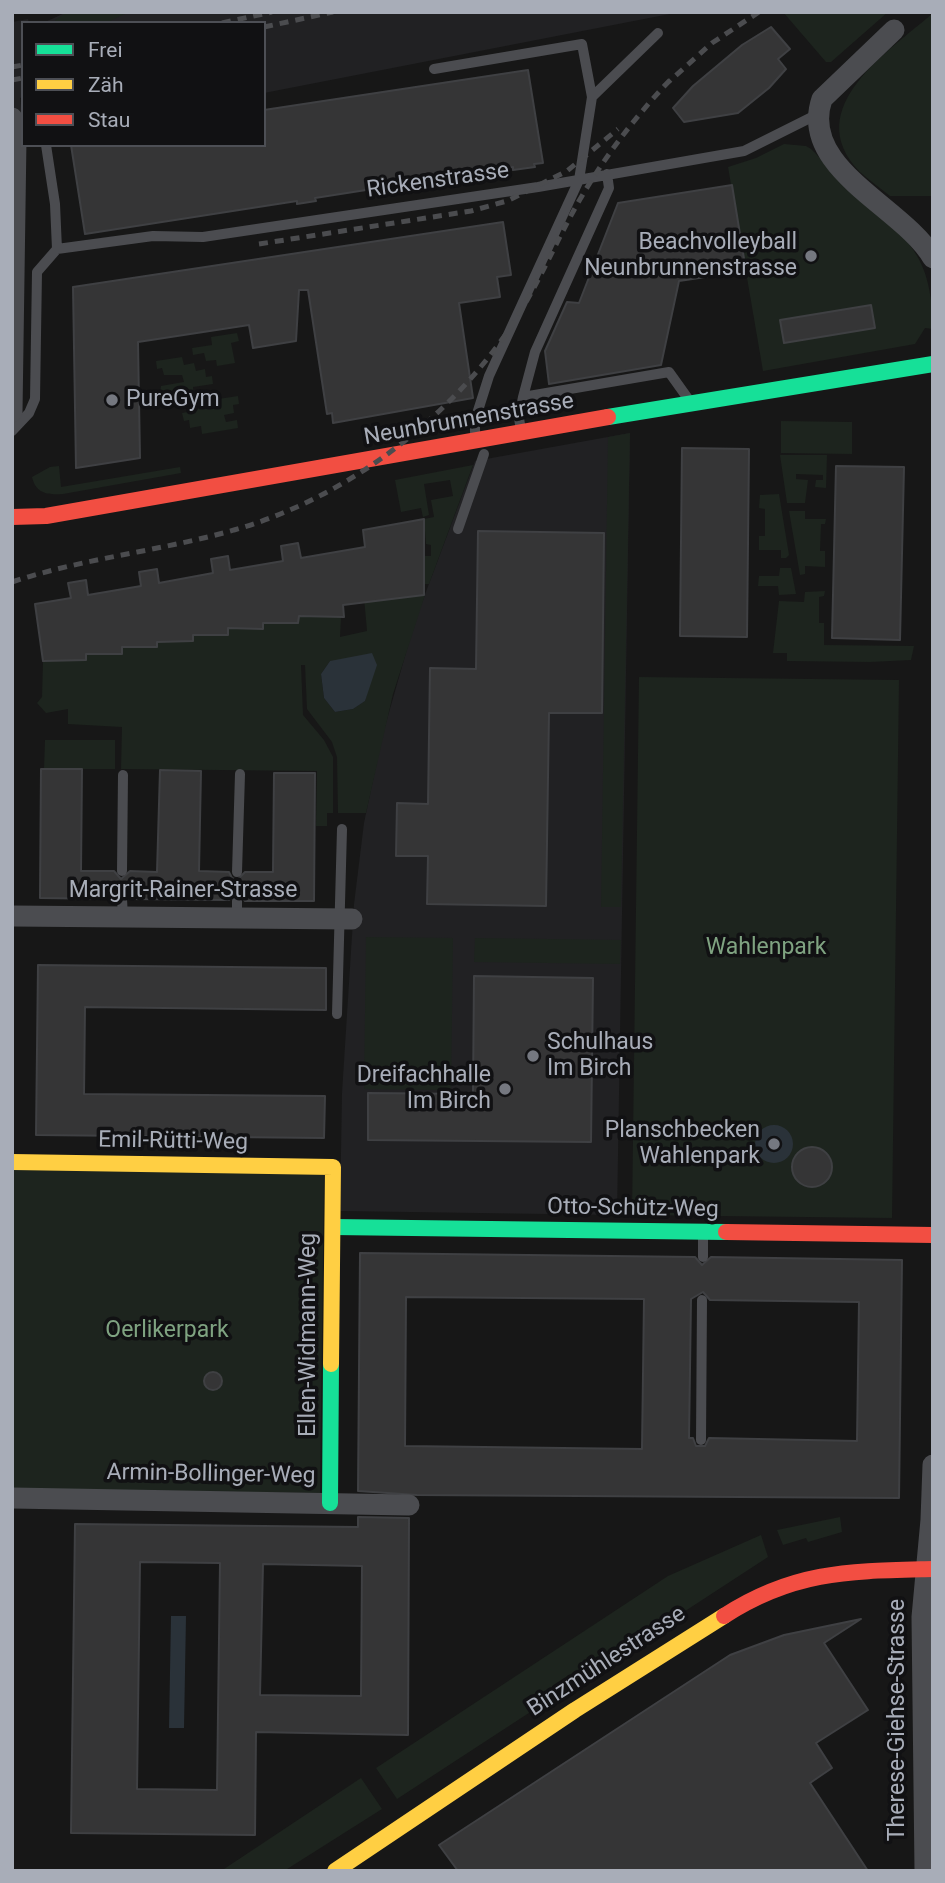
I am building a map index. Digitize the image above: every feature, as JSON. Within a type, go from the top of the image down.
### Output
[{"type":"street","points":[[894,30],[829,90],[822,99],[817,115],[825,148],[842,171],[916,234],[933,258]]},
{"type":"street","points":[[12,412],[13,123]]},
{"type":"street","name":"Neunbrunnenstrasse","points":[[12,517],[88,509],[479,447],[521,433],[933,365]]},
{"type":"street","name":"Margrit-Rainer-Strasse","points":[[12,916],[123,908],[237,909],[346,919]]},
{"type":"street","name":"Emil-Rütti-Weg","points":[[12,1162],[333,1167]]},
{"type":"street","name":"Ellen-Widmann-Weg","points":[[330,1503],[333,1167]]},
{"type":"street","name":"Otto-Schütz-Weg","points":[[333,1227],[933,1236]]},
{"type":"street","name":"Therese-Giehse-Strasse","points":[[925,1871],[922,1617],[930,1569],[933,1465]]},
{"type":"street","name":"Armin-Bollinger-Weg","points":[[12,1498],[409,1505]]},
{"type":"street","name":"Binzmühlestrasse","points":[[335,1871],[575,1710],[756,1595],[799,1580],[850,1571],[930,1569]]},
{"type":"lane","points":[[592,97],[658,33]]},
{"type":"lane","points":[[433,69],[582,44],[592,97],[579,180],[489,376],[475,419],[479,447],[458,529]]},
{"type":"lane","name":"Rickenstrasse","points":[[57,250],[153,236],[203,237],[579,180],[744,151],[817,115]]},
{"type":"lane","points":[[12,431],[29,413],[35,399],[37,272],[57,250],[55,204],[46,147]]},
{"type":"lane","points":[[521,433],[519,418],[535,352],[609,188],[607,174]]},
{"type":"lane","points":[[523,397],[669,372],[690,403]]},
{"type":"lane","points":[[237,872],[240,774]]},
{"type":"lane","points":[[122,871],[123,775]]},
{"type":"lane","points":[[337,1014],[346,919],[342,829]]},
{"type":"lane","points":[[703,1257],[704,1233]]},
{"type":"lane","points":[[701,1440],[702,1300]]},
{"type":"shaded area","points":[[67,12],[680,12],[266,93],[266,21],[47,21]]},
{"type":"shaded area","points":[[28,19],[28,21],[21,21],[21,127],[12,129],[12,22]]},
{"type":"shaded area","points":[[630,433],[617,1215],[340,1211],[342,1093],[354,904],[364,823],[382,737],[415,621],[475,461]]},
{"type":"shaded area","points":[[372,653],[377,665],[365,701],[353,709],[335,712],[324,698],[321,674],[330,661]]},
{"type":"shaded area","name":"Planschbecken Wahlenpark","points":[[774,1125],[787,1131],[793,1144],[787,1157],[774,1163],[761,1157],[755,1144],[761,1131]]},
{"type":"shaded area","points":[[171,1616],[186,1616],[184,1728],[169,1728]]},
{"type":"green space","points":[[67,12],[129,12],[110,21],[55,20]]},
{"type":"green space","points":[[783,12],[888,12],[831,62],[826,62]]},
{"type":"green space","points":[[933,13],[933,196],[890,196],[860,172],[844,148],[839,125],[845,103],[858,82],[895,44]]},
{"type":"green space","points":[[784,144],[811,149],[844,185],[897,231],[919,260],[927,278],[933,329],[925,328],[915,344],[763,371],[728,167],[756,158]]},
{"type":"green space","points":[[237,333],[239,341],[231,343],[235,363],[217,366],[216,360],[206,361],[204,353],[193,355],[192,348],[212,345],[211,337]]},
{"type":"green space","points":[[182,357],[184,365],[194,363],[196,371],[205,369],[206,377],[212,376],[213,384],[193,387],[194,395],[159,401],[161,386],[184,382],[182,375],[164,375],[162,368],[157,369],[156,361]]},
{"type":"green space","points":[[238,396],[239,404],[233,405],[234,413],[224,415],[226,422],[237,420],[238,428],[202,434],[201,426],[190,428],[189,420],[184,421],[182,413],[193,411],[192,403]]},
{"type":"green space","points":[[781,421],[852,422],[852,454],[781,453]]},
{"type":"green space","points":[[630,433],[621,907],[601,907],[608,437]]},
{"type":"green space","points":[[780,455],[827,455],[826,488],[815,487],[816,480],[823,480],[823,475],[796,474],[796,479],[808,480],[805,503],[787,503]]},
{"type":"green space","points":[[473,465],[429,584],[425,584],[425,556],[431,556],[431,545],[426,544],[424,519],[434,517],[431,500],[453,496],[450,480],[424,484],[429,515],[423,517],[421,508],[401,512],[395,480]]},
{"type":"green space","points":[[59,466],[61,487],[180,467],[181,473],[63,494],[48,494],[36,487],[32,477],[50,467]]},
{"type":"green space","points":[[779,494],[789,555],[786,558],[781,558],[781,550],[759,550],[759,536],[765,536],[765,509],[759,508],[760,495]]},
{"type":"green space","points":[[789,511],[805,511],[805,519],[826,519],[825,524],[821,524],[820,551],[825,551],[825,567],[805,566],[805,574],[800,575]]},
{"type":"green space","points":[[780,568],[791,568],[796,594],[779,595],[778,586],[758,586],[759,576],[779,576]]},
{"type":"green space","points":[[825,591],[824,596],[819,597],[819,623],[824,623],[824,645],[914,646],[911,660],[787,661],[787,653],[773,653],[779,601],[804,602],[805,592]]},
{"type":"green space","points":[[425,595],[393,694],[366,813],[338,813],[337,757],[332,742],[307,709],[305,665],[301,665],[303,715],[324,740],[333,757],[333,813],[327,813],[327,826],[316,826],[317,771],[121,769],[122,727],[68,724],[68,709],[46,713],[37,703],[42,697],[43,661],[86,660],[86,654],[122,653],[122,647],[156,647],[157,642],[192,641],[193,635],[227,635],[228,628],[263,629],[263,623],[298,623],[299,616],[341,617],[340,637],[367,631],[364,597],[374,601]],"holes":[[[330,661],[368,689],[365,701],[353,709],[335,712],[324,698],[321,674]]]},
{"type":"green space","name":"Wahlenpark","points":[[639,677],[899,680],[892,1218],[632,1215]]},
{"type":"green space","points":[[45,740],[115,740],[115,769],[44,769]]},
{"type":"green space","points":[[366,937],[453,938],[451,1090],[364,1089]]},
{"type":"green space","points":[[475,938],[621,940],[620,964],[474,962]]},
{"type":"green space","name":"Oerlikerpark","points":[[12,1169],[324,1174],[320,1493],[12,1489]]},
{"type":"green space","points":[[840,1517],[842,1532],[808,1542],[806,1538],[783,1545],[777,1530]]},
{"type":"green space","points":[[761,1535],[768,1557],[397,1799],[376,1768],[668,1576]]},
{"type":"green space","points":[[361,1778],[382,1809],[284,1871],[221,1871]]},
{"type":"building","points":[[771,27],[790,49],[778,59],[786,69],[769,88],[738,113],[684,122],[673,108],[693,86],[742,45]]},
{"type":"building","points":[[528,70],[543,163],[534,164],[535,167],[513,170],[513,167],[315,198],[316,201],[297,204],[297,201],[85,234],[71,147],[266,147],[266,110]]},
{"type":"building","points":[[732,185],[746,271],[679,281],[661,365],[549,384],[545,351],[567,302],[579,303],[618,203]]},
{"type":"building","points":[[503,222],[511,275],[497,277],[500,297],[459,303],[473,398],[333,423],[332,413],[327,414],[308,290],[299,290],[296,341],[253,348],[249,325],[138,342],[140,458],[76,468],[73,287]]},
{"type":"building","points":[[871,305],[875,328],[784,343],[780,320]]},
{"type":"building","points":[[682,448],[749,449],[747,637],[680,636]]},
{"type":"building","points":[[836,466],[904,467],[900,640],[832,638]]},
{"type":"building","points":[[424,519],[424,595],[343,605],[344,617],[299,616],[298,623],[263,623],[263,629],[228,628],[228,635],[193,635],[193,641],[157,642],[157,647],[122,647],[122,654],[86,654],[86,660],[43,661],[35,604],[71,598],[68,583],[86,580],[88,595],[141,586],[139,572],[157,569],[159,583],[213,573],[211,559],[228,556],[230,570],[283,561],[281,546],[298,543],[301,558],[365,547],[363,530]]},
{"type":"building","points":[[478,531],[604,533],[602,713],[549,713],[546,906],[427,904],[428,856],[396,856],[397,803],[428,804],[430,668],[476,669]]},
{"type":"building","points":[[41,769],[82,769],[81,871],[114,871],[121,879],[130,871],[157,872],[160,770],[201,771],[199,871],[229,872],[232,878],[237,880],[245,872],[273,872],[274,773],[315,773],[314,901],[245,901],[238,893],[229,900],[130,899],[122,891],[114,899],[40,898]]},
{"type":"building","points":[[38,965],[326,968],[326,1010],[85,1007],[84,1094],[325,1096],[324,1138],[36,1135]]},
{"type":"building","name":"Schulhaus Im Birch","points":[[474,976],[593,978],[591,1142],[368,1140],[368,1093],[473,1094]]},
{"type":"building","points":[[812,1147],[826,1153],[832,1167],[826,1181],[812,1187],[798,1181],[792,1167],[798,1153]]},
{"type":"building","points":[[360,1253],[695,1257],[702,1265],[711,1257],[902,1260],[899,1498],[417,1495],[358,1491]],"holes":[[[703,1292],[710,1300],[859,1302],[857,1441],[709,1438],[705,1446],[696,1446],[693,1438],[689,1438],[691,1299]],[[406,1297],[644,1299],[642,1449],[405,1446]]]},
{"type":"building","points":[[209,1372],[217,1372],[222,1381],[220,1388],[209,1390],[204,1385],[204,1377]]},
{"type":"building","points":[[358,1517],[409,1518],[408,1735],[256,1732],[255,1835],[71,1833],[75,1524],[358,1527]],"holes":[[[140,1562],[220,1563],[217,1790],[137,1789]],[[263,1564],[362,1566],[361,1696],[260,1695]]]},
{"type":"building","points":[[861,1619],[824,1643],[868,1710],[816,1743],[832,1768],[810,1783],[868,1871],[458,1871],[439,1845],[730,1655],[784,1635]]},
{"type":"railway","points":[[231,21],[272,12]]},
{"type":"railway","points":[[266,27],[333,12]]},
{"type":"railway","points":[[664,86],[712,43],[759,12]]},
{"type":"railway","points":[[12,67],[21,65]]},
{"type":"railway","points":[[12,80],[21,78]]},
{"type":"railway","points":[[12,582],[234,530],[314,499],[388,454],[454,397],[508,331],[599,168],[633,122],[671,79]]},
{"type":"railway","points":[[259,244],[471,211],[507,201],[567,171],[618,129]]},
{"type":"traffic: fast","points":[[608,417],[933,364]]},
{"type":"traffic: fast","points":[[333,1227],[726,1232]]},
{"type":"traffic: fast","points":[[330,1503],[331,1364]]},
{"type":"traffic: slow","points":[[12,1162],[333,1167],[331,1364]]},
{"type":"traffic: slow","points":[[335,1871],[575,1710],[724,1616]]},
{"type":"traffic: jam","points":[[12,517],[46,516],[608,417]]},
{"type":"traffic: jam","points":[[726,1232],[933,1235]]},
{"type":"traffic: jam","points":[[724,1616],[750,1601],[800,1581],[850,1573],[933,1569]]},
{"type":"place","name":"Beachvolleyball Neunbrunnenstrasse","points":[[811,256]]},
{"type":"place","name":"PureGym","points":[[112,400]]},
{"type":"place","name":"Schulhaus Im Birch","points":[[533,1056]]},
{"type":"place","name":"Dreifachhalle Im Birch","points":[[505,1089]]},
{"type":"place","name":"Planschbecken Wahlenpark","points":[[774,1144]]}]
